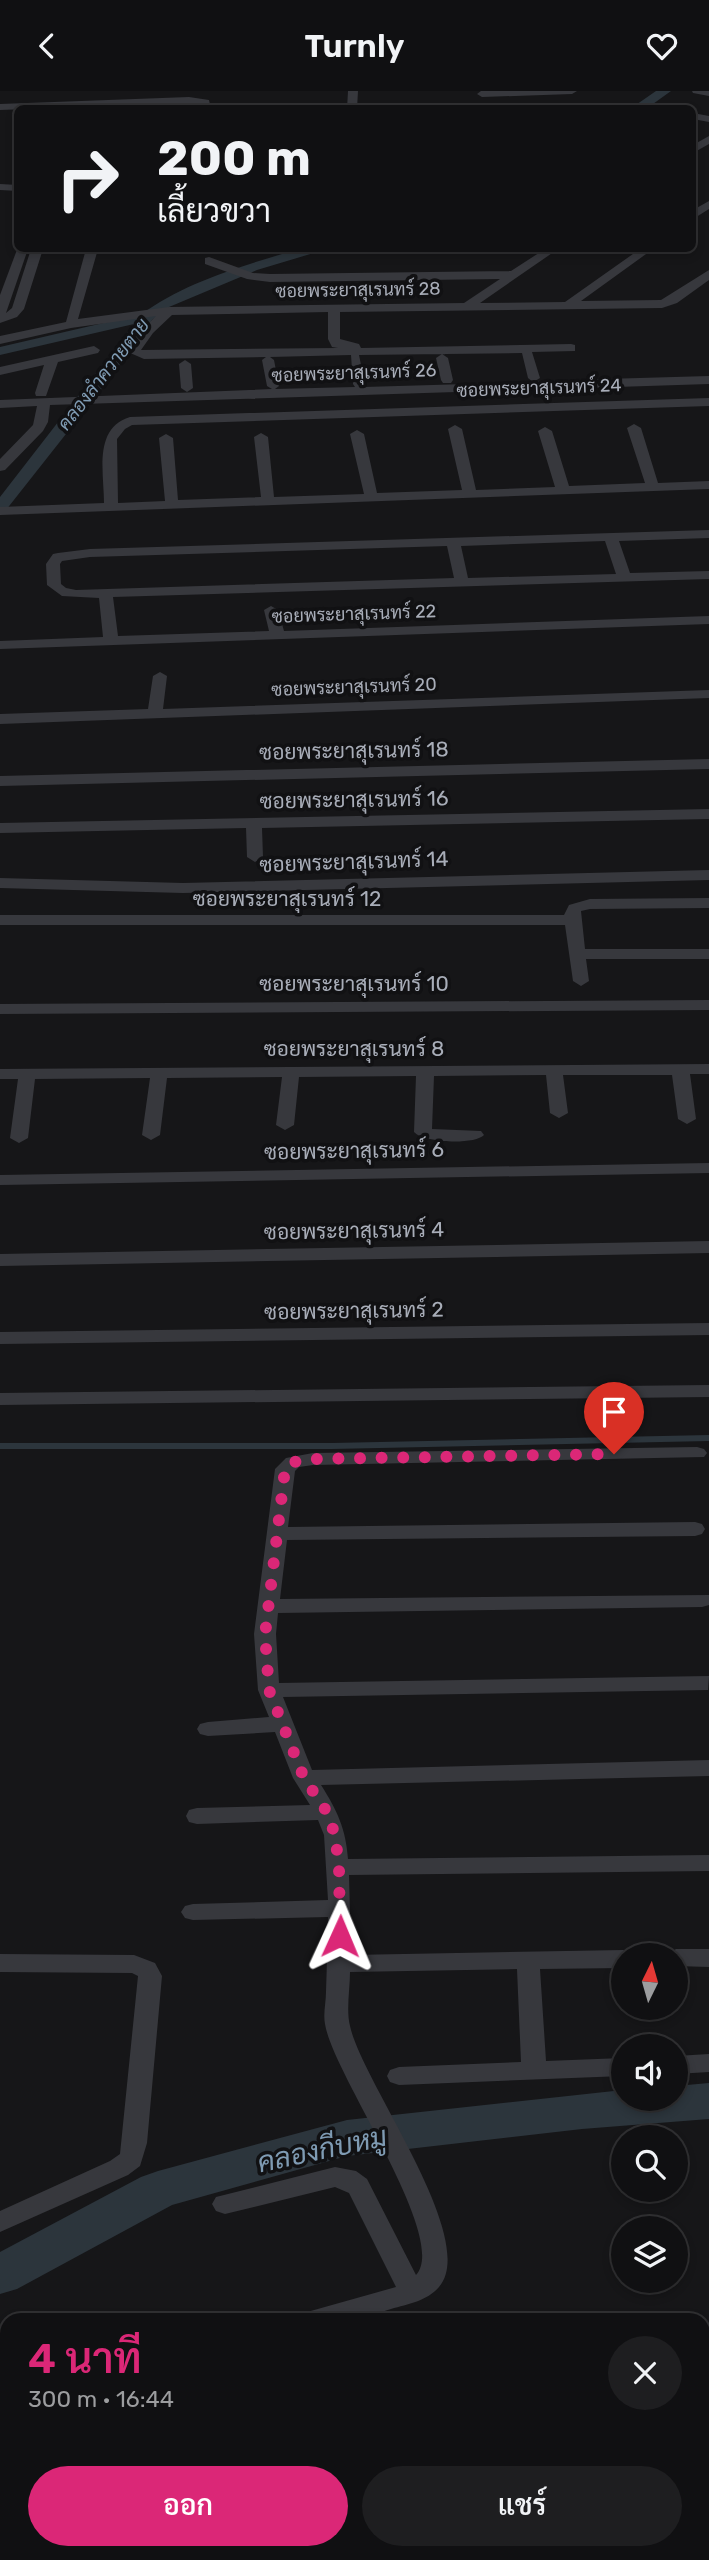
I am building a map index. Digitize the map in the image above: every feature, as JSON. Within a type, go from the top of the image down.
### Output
[{"type":"street","points":[[482,92],[572,91]]},
{"type":"street","points":[[697,91],[709,93]]},
{"type":"street","points":[[54,105],[189,100],[205,102],[205,105]]},
{"type":"street","points":[[0,311],[21,252]]},
{"type":"street","points":[[0,319],[18,309],[36,252]]},
{"type":"street","points":[[71,324],[91,252]]},
{"type":"street","points":[[468,306],[548,252]]},
{"type":"street","points":[[570,304],[643,252]]},
{"type":"street","points":[[209,261],[244,274],[270,278],[515,275]]},
{"type":"street","name":"ซอยพระยาสุเรนทร์ 28","points":[[0,340],[71,324],[166,311],[668,303],[709,274]]},
{"type":"street","points":[[334,307],[336,344],[405,347]]},
{"type":"street","points":[[166,311],[135,349],[138,355],[571,348]]},
{"type":"street","points":[[0,372],[94,350]]},
{"type":"street","points":[[527,355],[534,378]]},
{"type":"street","points":[[355,358],[359,384]]},
{"type":"street","points":[[442,358],[447,380]]},
{"type":"street","points":[[0,467],[42,422],[43,397],[52,360]]},
{"type":"street","points":[[268,360],[274,386]]},
{"type":"street","points":[[185,365],[187,388]]},
{"type":"street","name":"ซอยพระยาสุเรนทร์ 26","points":[[0,404],[72,395],[574,380],[709,373]]},
{"type":"street","name":"ซอยพระยาสุเรนทร์ 26","points":[[117,394],[187,388],[248,390],[274,386],[447,380],[709,380]]},
{"type":"street","name":"ซอยพระยาสุเรนทร์ 26","points":[[0,393],[43,397]]},
{"type":"street","name":"ซอยพระยาสุเรนทร์ 24","points":[[111,507],[110,439],[120,426],[131,422],[709,402]]},
{"type":"street","points":[[634,428],[653,487]]},
{"type":"street","points":[[454,429],[470,494]]},
{"type":"street","points":[[545,431],[563,490]]},
{"type":"street","points":[[357,434],[371,497]]},
{"type":"street","points":[[261,437],[268,502]]},
{"type":"street","points":[[166,438],[172,505]]},
{"type":"street","points":[[0,446],[21,447]]},
{"type":"street","points":[[2,511],[709,485]]},
{"type":"street","points":[[709,534],[90,553],[58,557],[53,564],[54,585],[62,592],[106,594],[709,575]]},
{"type":"street","points":[[611,538],[625,578]]},
{"type":"street","points":[[453,543],[462,583]]},
{"type":"street","points":[[106,594],[111,641]]},
{"type":"street","points":[[271,610],[278,637]]},
{"type":"street","name":"ซอยพระยาสุเรนทร์ 22","points":[[0,646],[709,620]]},
{"type":"street","points":[[155,714],[160,676]]},
{"type":"street","name":"ซอยพระยาสุเรนทร์ 20","points":[[0,719],[709,694]]},
{"type":"street","name":"ซอยพระยาสุเรนทร์ 18","points":[[0,781],[709,764]]},
{"type":"street","name":"ซอยพระยาสุเรนทร์ 16","points":[[0,828],[709,814]]},
{"type":"street","points":[[254,823],[255,857]]},
{"type":"street","name":"ซอยพระยาสุเรนทร์ 14","points":[[0,883],[183,888],[709,875]]},
{"type":"street","points":[[581,981],[572,913],[575,908],[590,904],[709,903]]},
{"type":"street","name":"ซอยพระยาสุเรนทร์ 12","points":[[0,920],[573,921]]},
{"type":"street","points":[[577,954],[709,954]]},
{"type":"street","name":"ซอยพระยาสุเรนทร์ 10","points":[[0,1009],[709,1005]]},
{"type":"street","points":[[680,1069],[687,1119]]},
{"type":"street","name":"ซอยพระยาสุเรนทร์ 8","points":[[0,1074],[709,1069]]},
{"type":"street","points":[[554,1070],[559,1113]]},
{"type":"street","points":[[425,1071],[423,1132],[433,1135],[475,1135]]},
{"type":"street","points":[[285,1125],[290,1072]]},
{"type":"street","points":[[151,1135],[159,1073]]},
{"type":"street","points":[[19,1138],[27,1074]]},
{"type":"street","name":"ซอยพระยาสุเรนทร์ 6","points":[[0,1180],[709,1168]]},
{"type":"street","name":"ซอยพระยาสุเรนทร์ 4","points":[[0,1260],[709,1247]]},
{"type":"street","name":"ซอยพระยาสุเรนทร์ 2","points":[[0,1338],[709,1329]]},
{"type":"street","points":[[0,1399],[709,1391]]},
{"type":"street","points":[[339,2313],[412,2293],[430,2279],[435,2264],[434,2239],[403,2162],[368,2099],[347,2053],[338,2024],[340,1908],[335,1835],[327,1812],[304,1778],[269,1690],[265,1635],[285,1469],[293,1462],[313,1459],[697,1453]]},
{"type":"street","points":[[277,1534],[695,1529]]},
{"type":"street","points":[[270,1606],[702,1600]]},
{"type":"street","points":[[269,1690],[708,1683]]},
{"type":"street","points":[[208,1729],[282,1724]]},
{"type":"street","points":[[304,1778],[709,1768]]},
{"type":"street","points":[[197,1816],[327,1812]]},
{"type":"street","points":[[339,1867],[709,1863]]},
{"type":"street","points":[[193,1912],[340,1908]]},
{"type":"street","points":[[688,1958],[709,1958]]},
{"type":"street","points":[[339,1964],[611,1959]]},
{"type":"street","points":[[528,1961],[534,2070]]},
{"type":"street","points":[[0,1963],[134,1964],[147,1969],[150,1976],[135,2143],[131,2159],[119,2168],[0,2222]]},
{"type":"street","points":[[688,2064],[709,2063]]},
{"type":"street","points":[[399,2076],[611,2067]]},
{"type":"street","points":[[225,2204],[335,2177],[347,2178],[358,2186],[412,2293]]},
{"type":"waterway","name":"คลองลำควายตาย","points":[[642,105],[665,91]]},
{"type":"waterway","name":"คลองลำควายตาย","points":[[147,317],[164,304],[252,267],[302,252]]},
{"type":"waterway","points":[[0,351],[147,317]]},
{"type":"waterway","name":"คลองลำควายตาย","points":[[0,507],[102,379],[147,317]]},
{"type":"waterway","points":[[0,1446],[332,1446],[709,1438]]},
{"type":"waterway","name":"คลองกีบหมู","points":[[0,2275],[158,2190],[347,2138],[582,2111],[709,2101]]},
{"type":"route","points":[[340,1936],[339,1867],[335,1835],[327,1812],[304,1778],[269,1690],[265,1635],[285,1469],[293,1462],[313,1459],[614,1454]]}]
